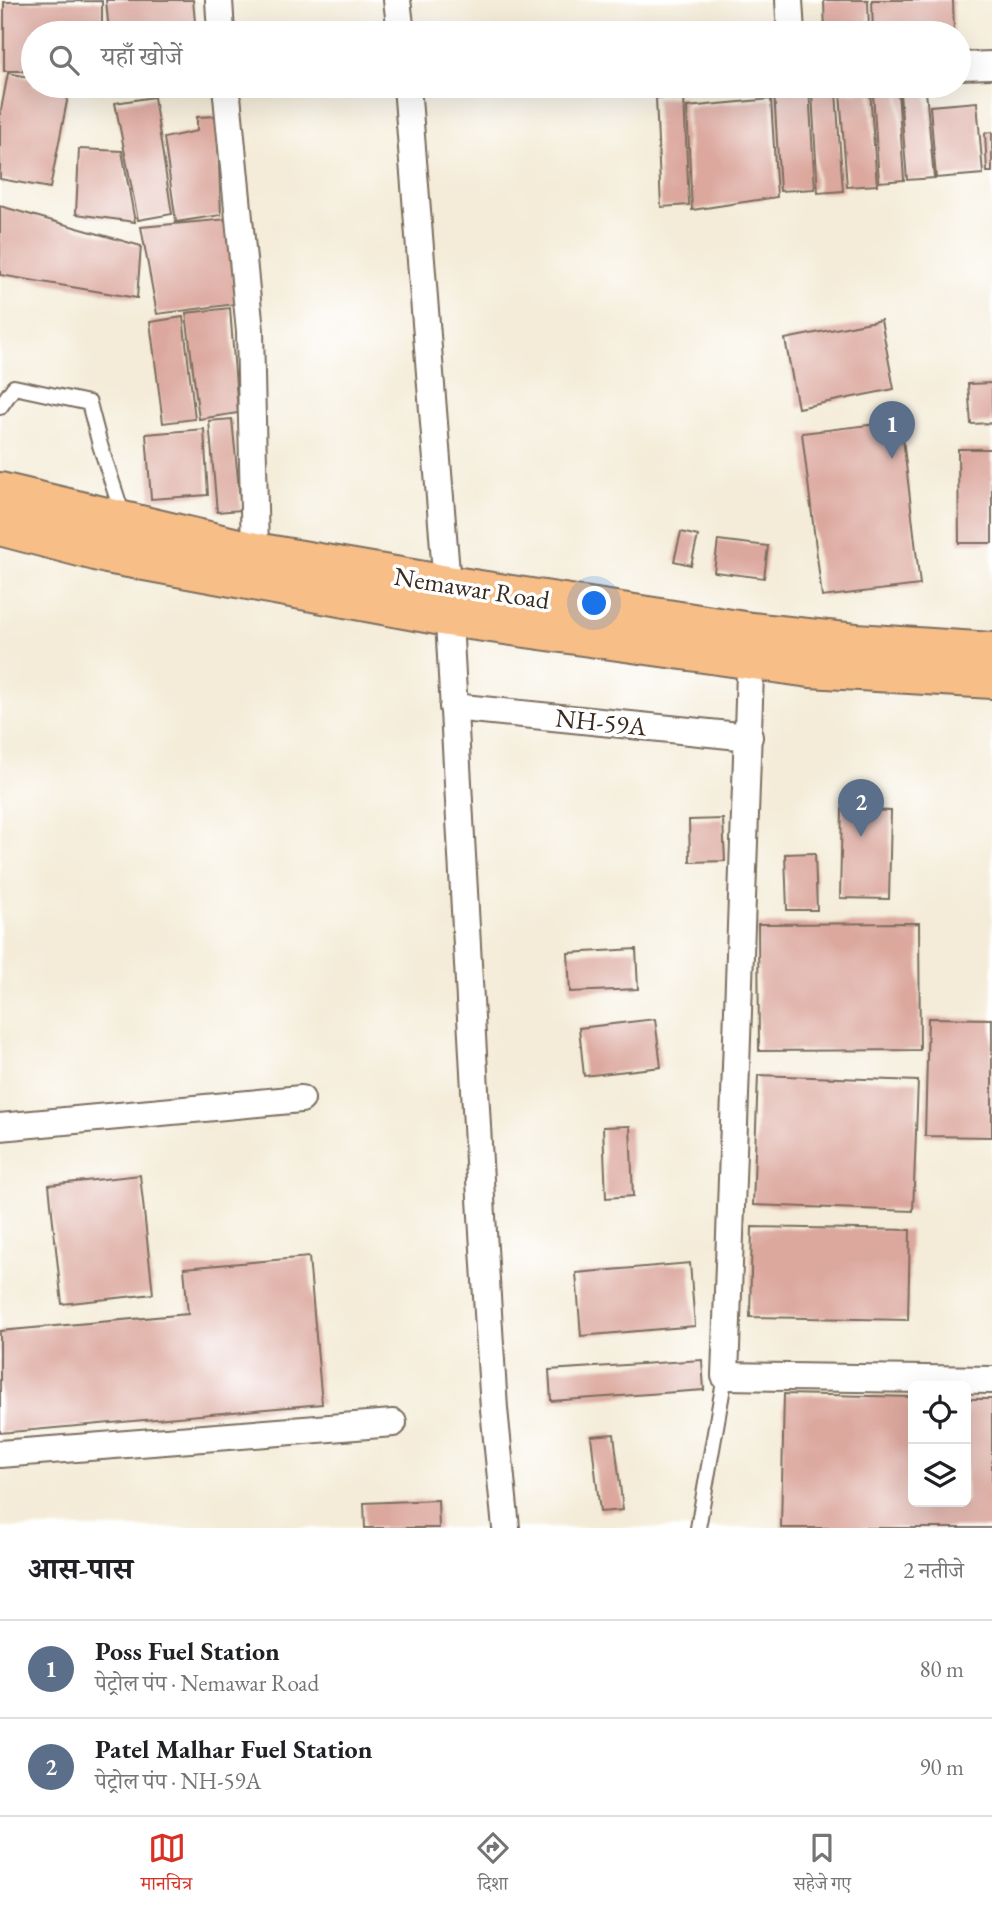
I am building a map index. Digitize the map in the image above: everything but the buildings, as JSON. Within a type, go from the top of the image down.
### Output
[{"type":"highway","name":"Nemawar Road","points":[[0,492],[255,552],[447,601]]},
{"type":"highway","name":"Nemawar Road","points":[[0,526],[107,554],[752,646],[856,643],[992,652]]},
{"type":"highway","name":"Nemawar Road","points":[[752,646],[810,668],[992,679]]},
{"type":"street","points":[[219,0],[220,21]]},
{"type":"street","points":[[397,0],[400,21]]},
{"type":"street","points":[[789,0],[790,21]]},
{"type":"street","points":[[971,66],[992,65]]},
{"type":"street","points":[[227,98],[250,331],[255,552]]},
{"type":"street","points":[[408,98],[447,601],[492,1368],[506,1528]]},
{"type":"street","points":[[752,646],[725,1376],[992,1380]]},
{"type":"street","name":"NH-59A","points":[[453,707],[749,737]]},
{"type":"street","points":[[0,1127],[301,1099]]},
{"type":"street","points":[[0,1454],[393,1423]]},
{"type":"lane","points":[[0,407],[14,387],[89,403],[125,522]]},
{"type":"lane","points":[[698,1528],[725,1376]]},
{"type":"place","name":"Poss Fuel Station","points":[[892,459]]},
{"type":"place","name":"Patel Malhar Fuel Station","points":[[861,837]]}]
